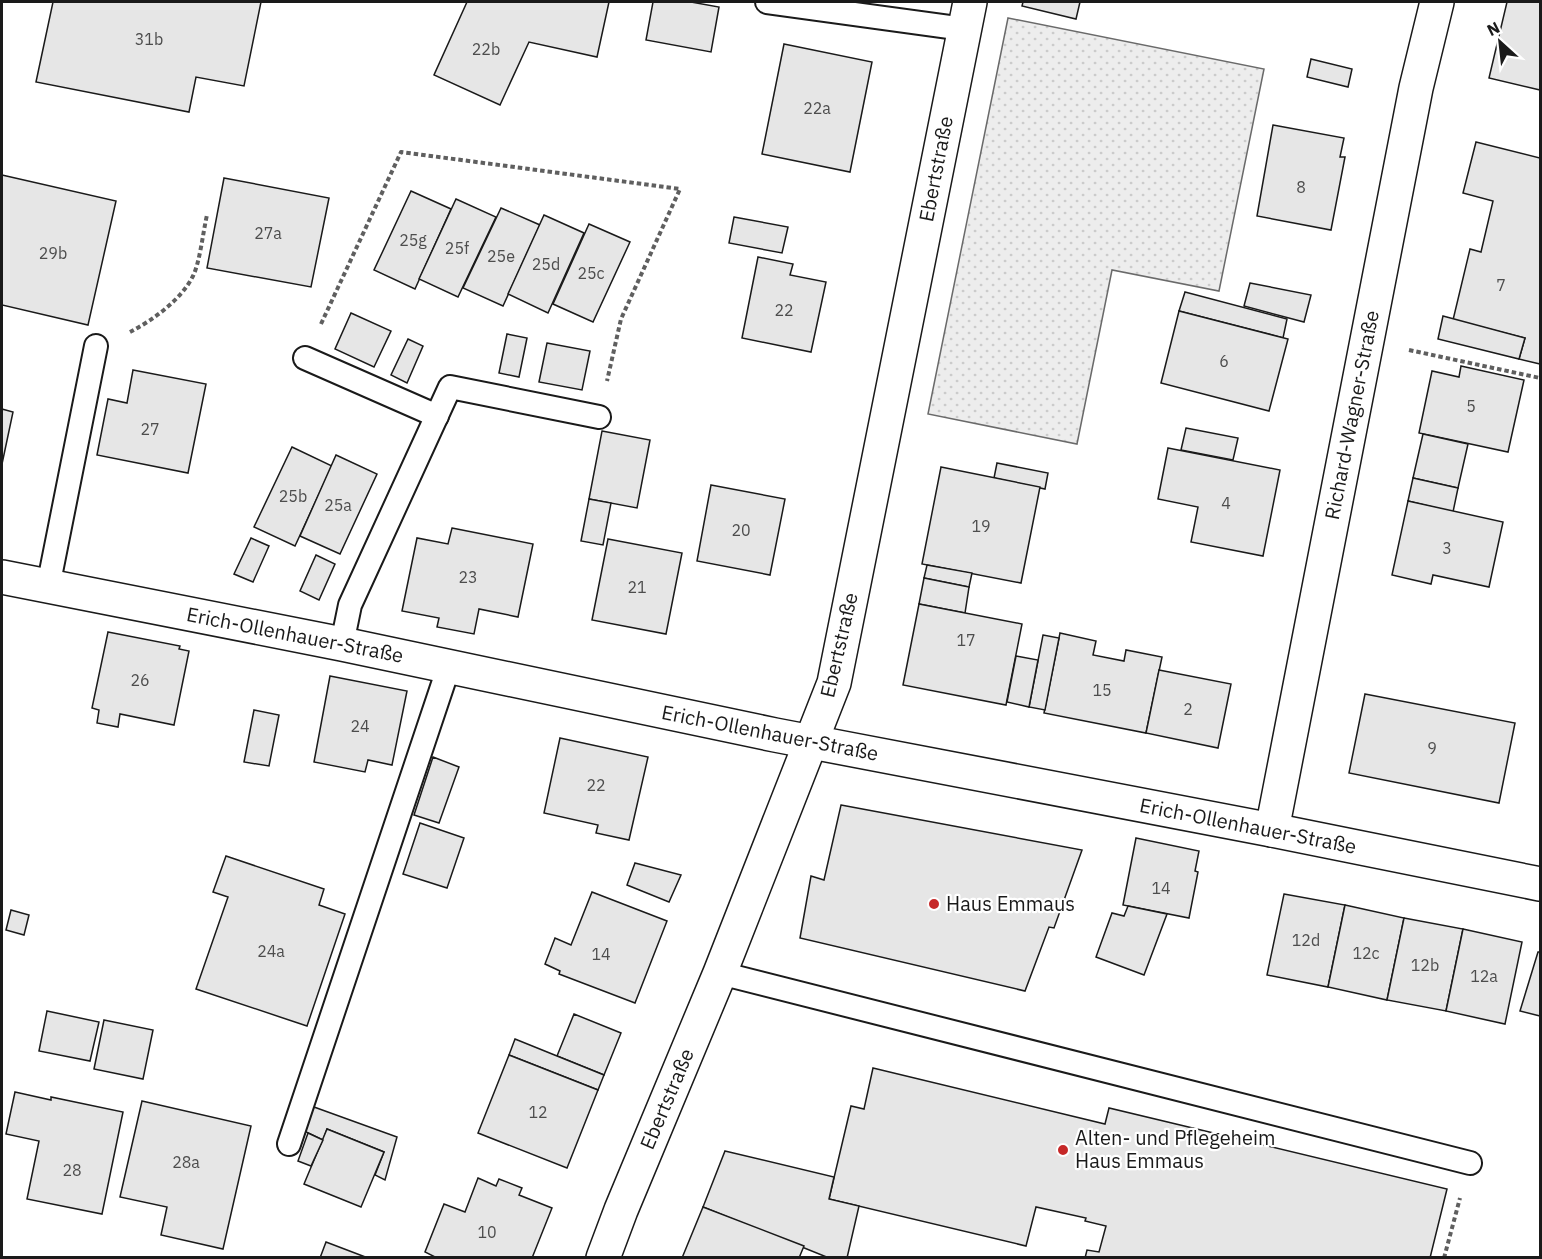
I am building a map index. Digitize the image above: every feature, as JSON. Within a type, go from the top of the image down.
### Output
[{"type":"street","name":"Richard-Wagner-Straße","points":[[1272,830],[1416,88],[1437,2]]},
{"type":"street","name":"Ebertstraße","points":[[603,1257],[720,974],[834,683],[967,15]]},
{"type":"street","name":"Erich-Ollenhauer-Straße","points":[[2,577],[342,644],[812,742],[1540,884]]},
{"type":"lane","points":[[767,2],[967,15]]},
{"type":"lane","points":[[48,587],[96,346]]},
{"type":"lane","points":[[305,358],[437,416]]},
{"type":"lane","points":[[342,644],[350,605],[450,387],[599,417]]},
{"type":"lane","points":[[289,1144],[449,666]]},
{"type":"lane","points":[[720,974],[1470,1163]]},
{"type":"path","points":[[305,358],[400,152],[681,189],[621,319],[599,417]]},
{"type":"path","points":[[96,346],[135,329],[182,294],[194,274],[207,215]]},
{"type":"path","points":[[1367,341],[1540,378]]},
{"type":"path","points":[[1444,1257],[1470,1163]]},
{"type":"shaded area","points":[[1008,18],[1264,69],[1219,291],[1112,270],[1077,444],[928,414]]},
{"type":"building","points":[[53,2],[261,2],[244,86],[196,77],[189,112],[36,82]]},
{"type":"building","points":[[467,2],[609,2],[597,57],[529,42],[500,105],[434,75]]},
{"type":"building","points":[[653,2],[691,2],[719,7],[711,52],[646,40]]},
{"type":"building","points":[[1023,2],[1080,2],[1076,19],[1022,6]]},
{"type":"building","points":[[1507,2],[1540,2],[1540,90],[1489,78]]},
{"type":"building","points":[[784,44],[872,62],[850,172],[762,154]]},
{"type":"building","points":[[1311,59],[1352,69],[1348,87],[1307,77]]},
{"type":"building","points":[[1273,125],[1344,138],[1340,157],[1345,157],[1331,230],[1257,216]]},
{"type":"building","points":[[1476,142],[1540,158],[1540,364],[1519,359],[1525,338],[1453,320],[1470,249],[1481,252],[1493,201],[1463,193]]},
{"type":"building","points":[[2,175],[116,201],[88,325],[2,305]]},
{"type":"building","points":[[224,178],[329,198],[311,287],[207,268]]},
{"type":"building","points":[[411,191],[451,209],[415,289],[374,270]]},
{"type":"building","points":[[456,199],[496,217],[458,297],[419,279]]},
{"type":"building","points":[[501,208],[540,225],[503,306],[463,288]]},
{"type":"building","points":[[544,215],[584,233],[548,313],[508,294]]},
{"type":"building","points":[[734,217],[788,227],[782,253],[729,243]]},
{"type":"building","points":[[589,224],[630,242],[593,322],[553,304]]},
{"type":"building","points":[[758,257],[793,264],[790,275],[826,282],[811,352],[742,338]]},
{"type":"building","points":[[1250,283],[1311,295],[1304,322],[1244,306]]},
{"type":"building","points":[[1185,292],[1287,319],[1283,338],[1179,311]]},
{"type":"building","points":[[1179,311],[1288,339],[1269,411],[1161,383]]},
{"type":"building","points":[[351,313],[391,331],[374,367],[335,349]]},
{"type":"building","points":[[1443,316],[1525,338],[1519,359],[1438,339]]},
{"type":"building","points":[[507,334],[527,338],[519,377],[499,373]]},
{"type":"building","points":[[408,339],[423,346],[407,383],[391,375]]},
{"type":"building","points":[[547,343],[590,351],[582,390],[539,382]]},
{"type":"building","points":[[1461,366],[1524,380],[1508,452],[1419,433],[1432,371],[1459,377]]},
{"type":"building","points":[[133,370],[206,384],[188,473],[97,455],[108,399],[127,403]]},
{"type":"building","points":[[2,409],[13,412],[2,464]]},
{"type":"building","points":[[1186,428],[1238,438],[1233,460],[1181,450]]},
{"type":"building","points":[[602,431],[650,440],[637,508],[589,499]]},
{"type":"building","points":[[1423,434],[1468,444],[1458,488],[1413,478]]},
{"type":"building","points":[[292,447],[332,466],[295,546],[254,527]]},
{"type":"building","points":[[1168,448],[1280,470],[1263,556],[1191,542],[1198,507],[1158,499]]},
{"type":"building","points":[[336,455],[377,474],[340,554],[300,536]]},
{"type":"building","points":[[997,463],[1048,473],[1045,489],[994,478]]},
{"type":"building","points":[[941,467],[1040,487],[1021,583],[922,564]]},
{"type":"building","points":[[1413,478],[1458,488],[1453,512],[1408,501]]},
{"type":"building","points":[[711,485],[785,499],[770,575],[697,561]]},
{"type":"building","points":[[589,499],[611,503],[603,545],[581,541]]},
{"type":"building","points":[[1408,501],[1503,522],[1489,587],[1433,575],[1431,584],[1392,575]]},
{"type":"building","points":[[452,528],[533,544],[518,617],[479,609],[474,634],[437,627],[439,618],[402,611],[417,538],[448,544]]},
{"type":"building","points":[[251,538],[269,546],[253,582],[234,574]]},
{"type":"building","points":[[608,539],[682,553],[666,634],[592,620]]},
{"type":"building","points":[[316,555],[335,564],[319,600],[300,591]]},
{"type":"building","points":[[927,565],[972,573],[969,587],[924,578]]},
{"type":"building","points":[[924,578],[969,587],[965,613],[919,604]]},
{"type":"building","points":[[919,604],[1022,624],[1006,705],[903,685]]},
{"type":"building","points":[[108,632],[180,646],[179,649],[189,651],[174,725],[120,714],[118,727],[97,723],[99,710],[92,708]]},
{"type":"building","points":[[1060,633],[1096,641],[1093,655],[1124,661],[1126,650],[1162,657],[1146,733],[1044,713]]},
{"type":"building","points":[[1043,635],[1059,638],[1045,710],[1029,707]]},
{"type":"building","points":[[1016,656],[1038,660],[1029,707],[1007,702]]},
{"type":"building","points":[[1159,670],[1231,684],[1218,748],[1146,733]]},
{"type":"building","points":[[330,676],[407,691],[392,765],[368,760],[365,772],[314,762]]},
{"type":"building","points":[[1365,694],[1515,723],[1499,803],[1349,773]]},
{"type":"building","points":[[254,710],[279,715],[269,766],[244,762]]},
{"type":"building","points":[[560,738],[648,757],[629,840],[596,833],[598,825],[544,813]]},
{"type":"building","points":[[433,757],[459,767],[439,823],[414,815]]},
{"type":"building","name":"Haus Emmaus","points":[[841,805],[1082,850],[1054,928],[1049,927],[1025,991],[800,938],[811,876],[824,880]]},
{"type":"building","points":[[420,823],[464,838],[447,888],[403,874]]},
{"type":"building","points":[[1136,838],[1199,851],[1195,871],[1198,872],[1189,918],[1123,905]]},
{"type":"building","points":[[226,856],[324,889],[319,905],[345,914],[307,1026],[196,989],[228,897],[213,892]]},
{"type":"building","points":[[635,863],[681,875],[669,902],[627,885]]},
{"type":"building","points":[[592,892],[667,921],[635,1003],[559,974],[560,971],[545,964],[555,938],[571,945]]},
{"type":"building","points":[[1284,894],[1345,905],[1328,987],[1267,975]]},
{"type":"building","points":[[1345,905],[1404,918],[1387,1000],[1328,987]]},
{"type":"building","points":[[1128,906],[1167,914],[1144,975],[1096,957],[1112,913],[1124,916]]},
{"type":"building","points":[[11,910],[29,915],[24,935],[6,930]]},
{"type":"building","points":[[1404,918],[1463,929],[1446,1011],[1387,1000]]},
{"type":"building","points":[[1463,929],[1522,942],[1505,1024],[1446,1011]]},
{"type":"building","points":[[1538,952],[1540,952],[1540,1016],[1520,1011]]},
{"type":"building","points":[[47,1011],[99,1022],[90,1061],[39,1051]]},
{"type":"building","points":[[574,1014],[621,1033],[604,1075],[557,1056]]},
{"type":"building","points":[[104,1020],[153,1030],[143,1079],[94,1069]]},
{"type":"building","points":[[515,1039],[604,1075],[598,1090],[509,1055]]},
{"type":"building","points":[[509,1055],[598,1090],[567,1168],[478,1133]]},
{"type":"building","name":"Alten- und Pflegeheim Haus Emmaus","points":[[873,1068],[1105,1124],[1109,1108],[1447,1189],[1430,1258],[1085,1258],[1087,1250],[1099,1252],[1106,1226],[1085,1221],[1086,1218],[1036,1207],[1026,1246],[829,1199],[851,1106],[864,1109]]},
{"type":"building","points":[[15,1092],[123,1112],[102,1214],[27,1199],[39,1141],[6,1134]]},
{"type":"building","points":[[142,1101],[251,1126],[223,1249],[161,1235],[167,1207],[120,1197]]},
{"type":"building","points":[[314,1107],[397,1137],[385,1180],[375,1175],[384,1152],[327,1129],[323,1140],[304,1131]]},
{"type":"building","points":[[327,1129],[384,1152],[361,1207],[304,1184]]},
{"type":"building","points":[[308,1133],[323,1140],[311,1166],[298,1161]]},
{"type":"building","points":[[725,1151],[834,1177],[829,1199],[859,1206],[847,1258],[829,1258],[703,1207]]},
{"type":"building","points":[[478,1178],[496,1186],[499,1179],[522,1188],[519,1195],[552,1208],[532,1258],[437,1258],[425,1252],[444,1204],[465,1212]]},
{"type":"building","points":[[703,1207],[804,1246],[799,1258],[682,1258]]},
{"type":"building","points":[[326,1242],[368,1258],[320,1258]]},
{"type":"place","name":"Haus Emmaus","points":[[934,904]]},
{"type":"place","name":"Alten- und Pflegeheim Haus Emmaus","points":[[1063,1150]]}]
